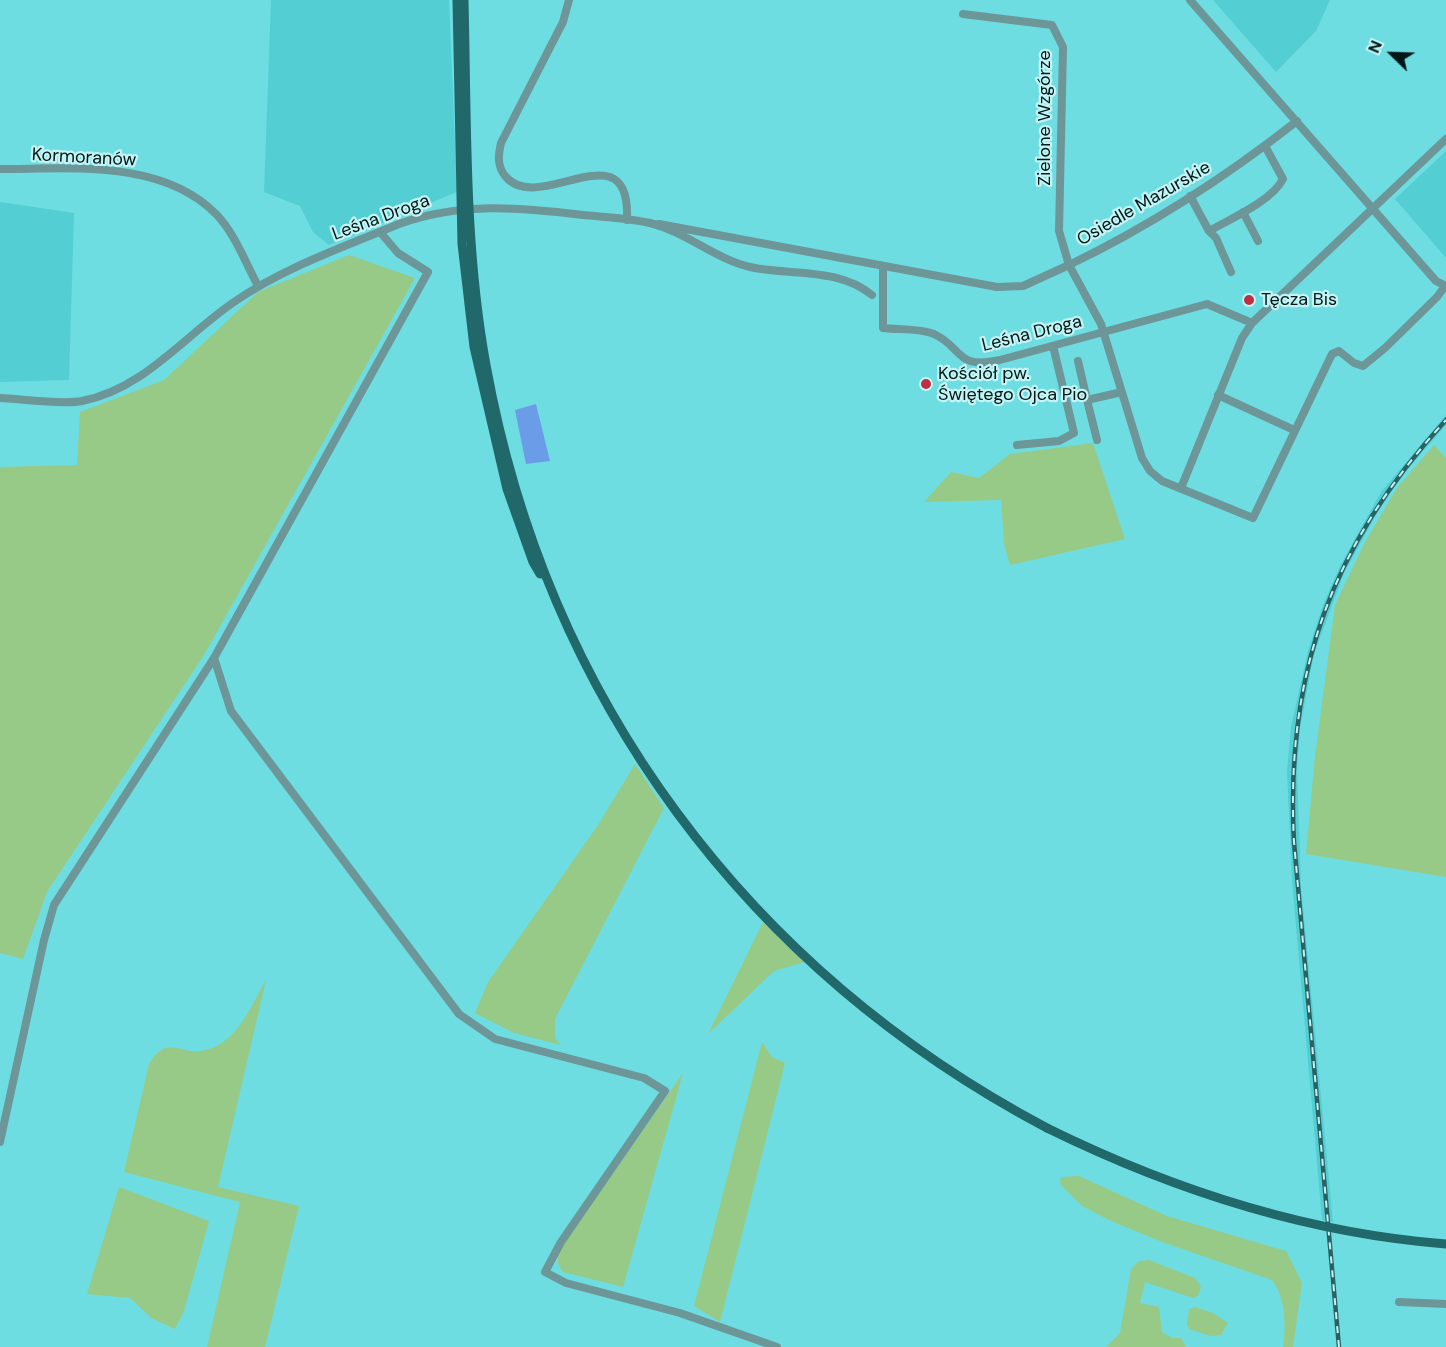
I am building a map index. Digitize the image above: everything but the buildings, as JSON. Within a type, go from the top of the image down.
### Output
[{"type":"main road","points":[[457,0],[466,208],[486,364],[507,458],[551,592],[591,677],[641,762],[677,814],[745,896],[847,996],[960,1080],[1047,1128],[1156,1178],[1248,1208],[1336,1229],[1446,1244]]},
{"type":"main road","points":[[464,0],[466,208]]},
{"type":"street","points":[[569,0],[558,32],[501,143],[498,156],[501,172],[511,182],[533,189],[591,175],[616,180],[625,188],[628,199],[627,220]]},
{"type":"street","points":[[1190,0],[1436,281],[1445,286]]},
{"type":"street","name":"Zielone Wzgórze","points":[[963,14],[1052,25],[1063,47],[1059,231],[1069,265]]},
{"type":"street","name":"Osiedle Mazurskie","points":[[1297,121],[1190,196],[1069,265],[1092,303],[1104,332],[1142,458],[1150,471],[1162,481],[1253,518],[1332,354],[1339,351],[1354,363],[1363,366],[1385,348],[1437,297],[1445,286]]},
{"type":"street","points":[[1181,488],[1242,338],[1252,323],[1371,207],[1424,162],[1446,139]]},
{"type":"street","points":[[1209,231],[1243,212],[1278,188],[1282,178],[1264,146]]},
{"type":"street","name":"Kormoranów","points":[[0,169],[130,173],[163,181],[217,215],[258,286]]},
{"type":"street","points":[[1190,196],[1209,231],[1216,238],[1231,272]]},
{"type":"street","name":"Leśna Droga","points":[[0,398],[81,401],[114,389],[151,370],[232,303],[258,286],[419,217],[466,208],[517,207],[652,224],[732,261],[786,272],[837,276],[856,282],[872,295]]},
{"type":"street","points":[[1243,212],[1258,241]]},
{"type":"street","points":[[652,224],[685,227],[883,266],[1013,288],[1069,265]]},
{"type":"street","points":[[0,1142],[44,940],[54,905],[214,657],[428,272],[398,253],[380,232]]},
{"type":"street","name":"Leśna Droga","points":[[883,266],[883,328],[932,333],[946,342],[959,356],[978,363],[1053,346],[1207,304],[1252,323]]},
{"type":"street","points":[[1017,445],[1059,441],[1074,433],[1053,346]]},
{"type":"street","points":[[1078,361],[1097,440]]},
{"type":"street","points":[[1087,400],[1122,392]]},
{"type":"street","points":[[1218,395],[1294,430]]},
{"type":"street","points":[[214,657],[231,711],[459,1014],[495,1039],[644,1078],[665,1091],[561,1242],[545,1272],[566,1283],[680,1313],[777,1347]]},
{"type":"street","points":[[1399,1302],[1446,1304]]},
{"type":"shaded area","points":[[271,0],[449,0],[457,192],[329,245],[313,232],[300,206],[264,192]]},
{"type":"shaded area","points":[[1213,0],[1330,0],[1316,31],[1276,72]]},
{"type":"shaded area","points":[[1446,151],[1446,258],[1395,199]]},
{"type":"shaded area","points":[[0,202],[74,213],[69,380],[0,382]]},
{"type":"shaded area","points":[[536,404],[550,461],[526,464],[515,410]]},
{"type":"shaded area","points":[[1446,415],[1446,425],[1404,473],[1382,504],[1344,573],[1314,654],[1300,728],[1297,769],[1301,886],[1333,1222],[1322,1220],[1292,881],[1287,771],[1291,727],[1308,651],[1323,605],[1340,566],[1381,492]]},
{"type":"green space","points":[[349,255],[415,278],[204,655],[47,892],[23,959],[0,953],[0,467],[77,465],[80,412],[164,380],[258,292]]},
{"type":"green space","points":[[1093,443],[1125,539],[1010,565],[1004,544],[1001,500],[924,502],[951,472],[979,478],[1010,454]]},
{"type":"green space","points":[[1434,445],[1446,458],[1446,877],[1306,854],[1315,756],[1335,605],[1365,542],[1397,488]]},
{"type":"green space","points":[[635,764],[664,808],[555,1019],[555,1038],[561,1045],[514,1033],[475,1013],[488,982],[598,825]]},
{"type":"green space","points":[[763,922],[805,962],[774,971],[708,1034]]},
{"type":"green space","points":[[266,980],[218,1187],[299,1206],[265,1347],[207,1347],[240,1202],[124,1172],[149,1064],[156,1054],[169,1047],[197,1051],[217,1046],[235,1031]]},
{"type":"green space","points":[[762,1042],[772,1057],[785,1063],[720,1322],[694,1306]]},
{"type":"green space","points":[[683,1073],[623,1287],[563,1272],[558,1257],[560,1250]]},
{"type":"green space","points":[[1079,1176],[1167,1216],[1286,1251],[1302,1283],[1293,1347],[1283,1347],[1284,1312],[1277,1287],[1272,1280],[1162,1242],[1082,1206],[1060,1184],[1061,1177]]},
{"type":"green space","points":[[119,1187],[209,1221],[184,1311],[175,1329],[151,1318],[130,1298],[87,1294]]},
{"type":"green space","points":[[1149,1260],[1195,1278],[1201,1286],[1198,1296],[1193,1298],[1145,1282],[1140,1303],[1159,1307],[1162,1332],[1172,1338],[1181,1338],[1186,1347],[1106,1347],[1120,1333],[1131,1269],[1139,1261]]},
{"type":"green space","points":[[1195,1307],[1213,1313],[1228,1323],[1221,1335],[1210,1336],[1189,1329],[1187,1324],[1189,1309]]},
{"type":"railway","points":[[1339,1347],[1294,842],[1293,780],[1298,722],[1308,667],[1324,614],[1345,563],[1373,514],[1406,467],[1446,420]]},
{"type":"place","name":"Tęcza Bis","points":[[1249,300]]},
{"type":"place","name":"Kościół pw. Świętego Ojca Pio","points":[[926,384]]}]
